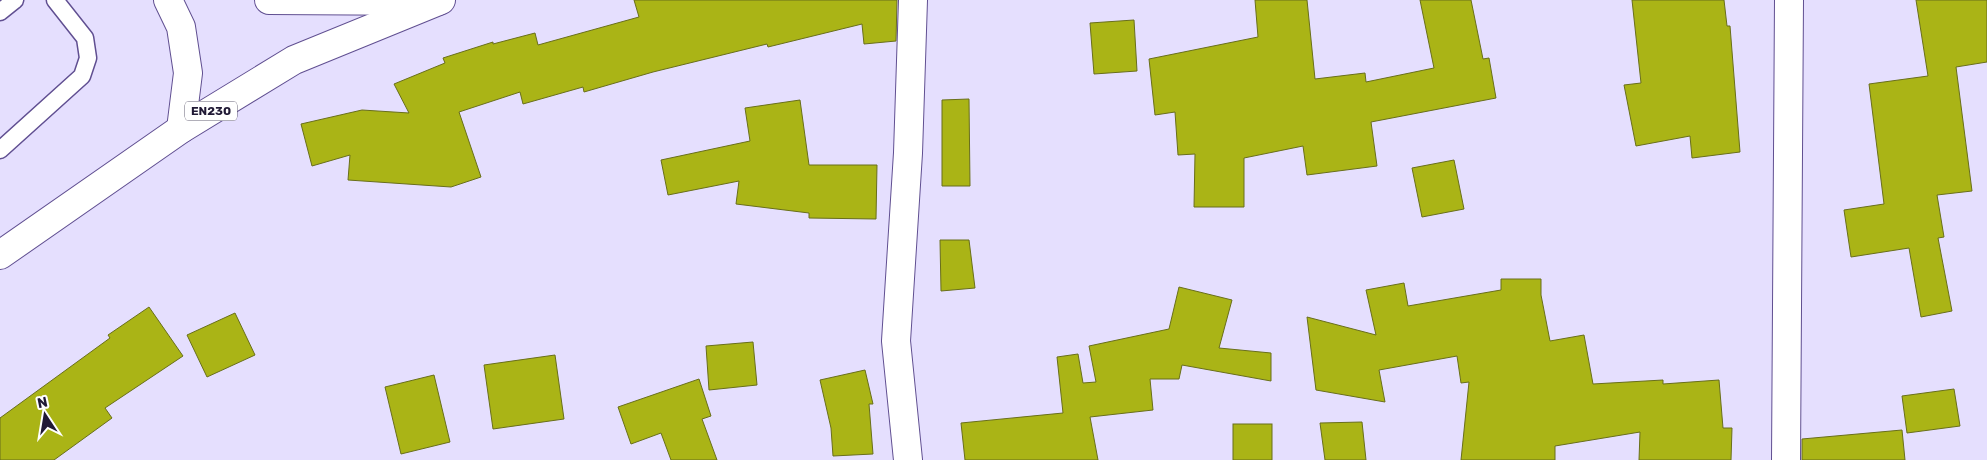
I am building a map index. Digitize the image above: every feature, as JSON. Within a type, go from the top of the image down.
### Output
[{"type":"street","points":[[168,0],[182,27],[188,72],[181,129]]},
{"type":"street","points":[[269,0],[439,0]]},
{"type":"street","name":"EN230","points":[[0,255],[181,129],[294,60],[439,0]]},
{"type":"street","points":[[908,460],[896,342],[908,153],[913,0]]},
{"type":"street","points":[[1786,460],[1789,0]]},
{"type":"lane","points":[[0,12],[15,0]]},
{"type":"lane","points":[[0,150],[82,76],[88,58],[85,38],[55,0]]},
{"type":"building","points":[[634,0],[897,0],[896,41],[864,44],[862,24],[768,47],[767,44],[653,72],[584,92],[583,87],[523,104],[520,92],[459,112],[481,177],[451,187],[348,180],[350,155],[312,166],[301,124],[362,110],[409,113],[394,84],[445,63],[443,58],[493,42],[493,44],[535,33],[538,45],[639,17]]},
{"type":"building","points":[[1255,0],[1307,0],[1315,79],[1365,73],[1366,82],[1434,68],[1420,0],[1471,0],[1483,59],[1489,58],[1496,98],[1371,122],[1377,166],[1307,175],[1303,146],[1244,158],[1244,207],[1194,207],[1195,154],[1178,155],[1175,112],[1155,115],[1149,59],[1258,37]]},
{"type":"building","points":[[1632,0],[1724,0],[1727,26],[1730,26],[1740,152],[1692,158],[1690,136],[1636,146],[1624,85],[1641,83]]},
{"type":"building","points":[[1916,0],[1987,0],[1987,62],[1956,67],[1972,191],[1937,195],[1944,237],[1938,238],[1952,311],[1921,317],[1909,248],[1851,257],[1844,210],[1884,204],[1869,84],[1928,76]]},
{"type":"building","points":[[1134,20],[1137,71],[1094,74],[1090,23]]},
{"type":"building","points":[[969,99],[970,186],[942,186],[942,100]]},
{"type":"building","points":[[800,100],[809,165],[877,165],[876,219],[809,218],[809,213],[736,204],[739,181],[668,195],[661,160],[750,141],[745,108]]},
{"type":"building","points":[[1454,160],[1464,209],[1422,217],[1412,168]]},
{"type":"building","points":[[940,240],[969,240],[975,288],[941,291]]},
{"type":"building","points":[[1501,279],[1541,279],[1541,295],[1550,341],[1584,335],[1593,384],[1663,380],[1663,384],[1719,380],[1723,428],[1732,428],[1731,460],[1639,460],[1640,432],[1555,446],[1555,460],[1461,460],[1469,382],[1461,383],[1457,356],[1379,370],[1385,402],[1316,390],[1307,317],[1376,335],[1366,290],[1404,283],[1408,306],[1501,290]]},
{"type":"building","points":[[1179,287],[1232,300],[1219,348],[1271,353],[1271,381],[1182,365],[1179,379],[1150,379],[1153,410],[1090,417],[1098,460],[965,460],[961,423],[1063,413],[1057,357],[1078,354],[1083,383],[1096,382],[1089,346],[1169,329]]},
{"type":"building","points":[[149,307],[183,356],[105,408],[112,418],[54,460],[0,460],[0,418],[110,338],[108,335]]},
{"type":"building","points":[[235,313],[255,355],[207,377],[187,335]]},
{"type":"building","points":[[753,342],[757,385],[709,390],[706,346]]},
{"type":"building","points":[[555,355],[564,419],[493,429],[484,365]]},
{"type":"building","points":[[865,370],[873,404],[869,404],[873,454],[833,456],[831,428],[820,380]]},
{"type":"building","points":[[434,375],[450,442],[401,454],[385,387]]},
{"type":"building","points":[[699,379],[711,416],[702,419],[717,460],[671,460],[661,433],[631,444],[618,407]]},
{"type":"building","points":[[1954,389],[1960,426],[1907,433],[1902,396]]},
{"type":"building","points":[[1362,422],[1366,460],[1325,460],[1320,423]]},
{"type":"building","points":[[1233,424],[1272,424],[1272,460],[1233,460]]},
{"type":"building","points":[[1902,430],[1905,460],[1802,460],[1802,439]]}]
